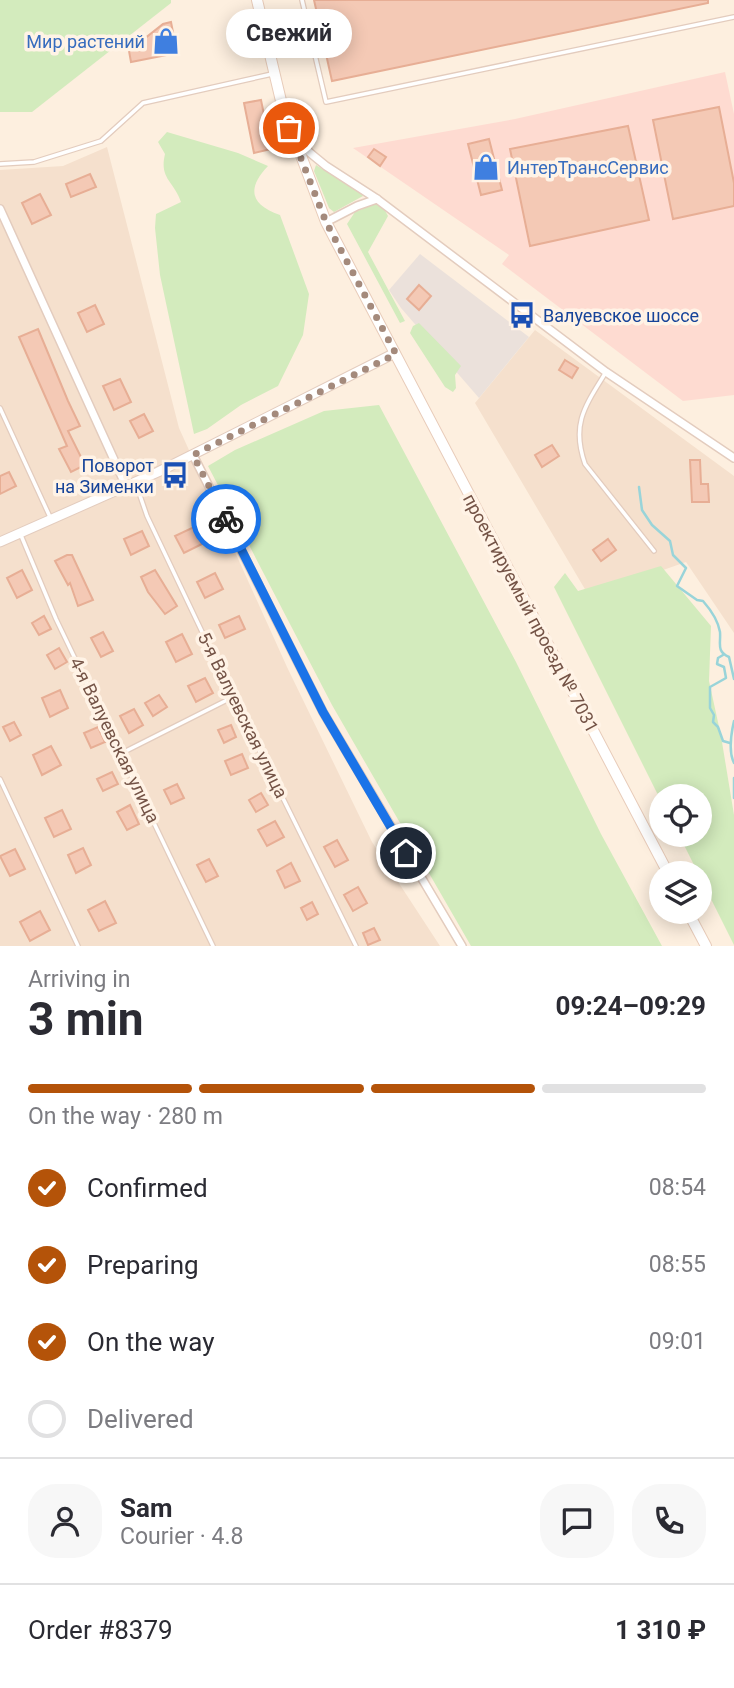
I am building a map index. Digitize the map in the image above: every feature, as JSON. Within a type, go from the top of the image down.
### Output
[{"type":"main road","points":[[257,0],[289,128],[326,222],[396,354]]},
{"type":"main road","name":"проектируемый проезд № 7031","points":[[396,354],[662,861]]},
{"type":"main road","points":[[694,924],[706,946]]},
{"type":"street","points":[[289,128],[309,152],[377,199],[606,372],[734,458]]},
{"type":"street","points":[[326,222],[377,199]]},
{"type":"street","points":[[0,209],[130,484]]},
{"type":"street","points":[[0,542],[158,472],[396,354]]},
{"type":"street","points":[[193,455],[323,712],[462,946]]},
{"type":"lane","points":[[302,0],[326,102],[734,17]]},
{"type":"lane","points":[[0,164],[34,162],[101,141],[143,103],[274,74]]},
{"type":"lane","points":[[606,372],[583,411],[578,435],[580,449],[585,464],[654,551]]},
{"type":"lane","points":[[0,408],[51,519]]},
{"type":"lane","name":"5-я Валуевская улица","points":[[130,484],[356,946]]},
{"type":"lane","name":"4-я Валуевская улица","points":[[20,533],[56,619],[213,946]]},
{"type":"lane","points":[[122,753],[233,697]]},
{"type":"lane","points":[[0,779],[78,946]]},
{"type":"shaded area","points":[[725,72],[734,114],[734,395],[683,401],[502,264],[509,255],[353,148],[515,119]]},
{"type":"shaded area","points":[[107,147],[179,428],[287,667],[372,842],[440,946],[0,946],[0,170],[63,166]]},
{"type":"shaded area","points":[[420,254],[529,337],[479,398],[401,308],[389,290]]},
{"type":"shaded area","points":[[535,330],[734,476],[734,633],[686,562],[589,596],[475,403]]},
{"type":"green space","points":[[0,0],[171,0],[171,3],[32,112],[0,112]]},
{"type":"green space","points":[[167,132],[238,153],[268,166],[257,182],[255,195],[263,206],[280,215],[309,294],[303,335],[278,386],[241,405],[207,429],[194,434],[160,275],[155,228],[156,214],[181,202],[166,175],[165,154],[158,142]]},
{"type":"green space","points":[[316,165],[363,196],[334,212],[329,208],[314,171]]},
{"type":"green space","points":[[375,204],[383,207],[388,216],[368,252],[405,321],[400,323],[347,224],[355,212]]},
{"type":"green space","points":[[419,323],[461,366],[455,375],[456,388],[453,392],[445,387],[410,333],[413,326]]},
{"type":"green space","points":[[379,405],[516,662],[601,834],[662,946],[471,946],[332,705],[208,466],[235,450],[324,411]]},
{"type":"green space","points":[[661,566],[711,626],[709,681],[734,815],[734,945],[712,901],[712,861],[692,861],[685,847],[712,847],[712,784],[652,784],[554,587],[565,573],[578,591]]},
{"type":"building","points":[[314,0],[708,0],[708,3],[332,81]]},
{"type":"building","points":[[171,22],[177,53],[131,62],[129,51],[163,24]]},
{"type":"building","points":[[261,100],[271,149],[254,153],[244,103]]},
{"type":"building","points":[[719,107],[734,183],[734,206],[673,219],[653,120]]},
{"type":"building","points":[[628,126],[649,220],[530,246],[510,149]]},
{"type":"building","points":[[489,139],[502,190],[481,195],[468,144]]},
{"type":"building","points":[[374,149],[386,157],[380,166],[368,157]]},
{"type":"building","points":[[90,174],[96,187],[71,197],[66,184]]},
{"type":"building","points":[[40,194],[51,215],[32,224],[22,203]]},
{"type":"building","points":[[419,285],[431,296],[419,310],[407,299]]},
{"type":"building","points":[[95,305],[104,324],[87,332],[78,313]]},
{"type":"building","points":[[38,329],[80,426],[68,431],[85,465],[71,472],[59,449],[67,446],[19,337]]},
{"type":"building","points":[[565,360],[578,368],[572,378],[559,370]]},
{"type":"building","points":[[120,379],[131,402],[114,410],[103,386]]},
{"type":"building","points":[[144,414],[153,431],[139,438],[130,421]]},
{"type":"building","points":[[552,445],[559,456],[542,467],[535,455]]},
{"type":"building","points":[[690,460],[700,460],[701,484],[708,484],[709,502],[692,502]]},
{"type":"building","points":[[9,472],[16,486],[0,494],[0,476]]},
{"type":"building","points":[[194,527],[202,544],[184,553],[175,536]]},
{"type":"building","points":[[142,531],[149,546],[131,555],[124,539]]},
{"type":"building","points":[[608,539],[616,550],[601,561],[593,550]]},
{"type":"building","points":[[72,555],[93,600],[78,606],[70,583],[68,585],[55,561]]},
{"type":"building","points":[[22,570],[32,590],[17,598],[7,578]]},
{"type":"building","points":[[155,570],[177,606],[165,614],[148,592],[141,577]]},
{"type":"building","points":[[215,573],[223,589],[205,598],[197,582]]},
{"type":"building","points":[[44,616],[51,629],[39,635],[32,623]]},
{"type":"building","points":[[239,616],[245,629],[225,638],[219,625]]},
{"type":"building","points":[[103,632],[113,651],[101,657],[91,638]]},
{"type":"building","points":[[182,634],[192,654],[176,662],[166,642]]},
{"type":"building","points":[[59,648],[67,662],[55,669],[47,655]]},
{"type":"building","points":[[205,678],[213,693],[196,702],[188,686]]},
{"type":"building","points":[[60,690],[68,708],[50,717],[42,698]]},
{"type":"building","points":[[159,695],[167,707],[153,716],[145,703]]},
{"type":"building","points":[[134,709],[143,725],[129,733],[120,716]]},
{"type":"building","points":[[14,722],[21,735],[10,741],[3,727]]},
{"type":"building","points":[[231,725],[236,737],[224,743],[218,730]]},
{"type":"building","points":[[98,727],[105,742],[91,748],[84,733]]},
{"type":"building","points":[[51,746],[61,765],[42,775],[33,755]]},
{"type":"building","points":[[242,754],[248,768],[231,775],[225,761]]},
{"type":"building","points":[[112,772],[118,784],[103,791],[97,779]]},
{"type":"building","points":[[177,784],[184,798],[171,804],[164,790]]},
{"type":"building","points":[[261,793],[268,805],[256,812],[249,800]]},
{"type":"building","points":[[130,805],[139,824],[127,830],[117,812]]},
{"type":"building","points":[[62,810],[71,829],[54,837],[45,818]]},
{"type":"building","points":[[275,821],[284,837],[267,846],[258,830]]},
{"type":"building","points":[[337,840],[348,860],[335,867],[324,847]]},
{"type":"building","points":[[83,848],[91,865],[76,873],[68,855]]},
{"type":"building","points":[[15,849],[25,869],[10,876],[0,856]]},
{"type":"building","points":[[209,859],[218,876],[206,882],[197,865]]},
{"type":"building","points":[[291,863],[300,881],[285,888],[277,871]]},
{"type":"building","points":[[358,887],[367,903],[353,911],[344,895]]},
{"type":"building","points":[[105,901],[116,923],[99,931],[88,910]]},
{"type":"building","points":[[312,902],[318,914],[307,920],[301,908]]},
{"type":"building","points":[[40,911],[50,930],[30,941],[20,922]]},
{"type":"building","points":[[374,928],[380,940],[368,945],[363,933]]},
{"type":"waterway","points":[[639,487],[642,510],[652,525],[670,541],[673,555],[686,568],[677,586],[697,600],[703,601],[716,619],[721,650],[729,657],[734,679]]},
{"type":"waterway","points":[[723,655],[718,658],[717,664],[724,667],[726,678],[710,687],[710,708],[714,715],[713,722],[723,741],[730,743]]},
{"type":"waterway","points":[[734,721],[731,737],[734,763]]},
{"type":"waterway","points":[[734,778],[734,798]]},
{"type":"way so far","points":[[226,519],[193,455],[396,354],[326,222],[289,128]]},
{"type":"place","name":"Мир растений","points":[[166,41]]},
{"type":"place","name":"Свежий","points":[[289,128]]},
{"type":"place","name":"ИнтерТрансСервис","points":[[486,167]]},
{"type":"place","name":"Валуевское шоссе","points":[[522,315]]},
{"type":"place","name":"Поворот на Зименки","points":[[175,475]]},
{"type":"route","points":[[226,519],[323,712],[406,853]]}]
